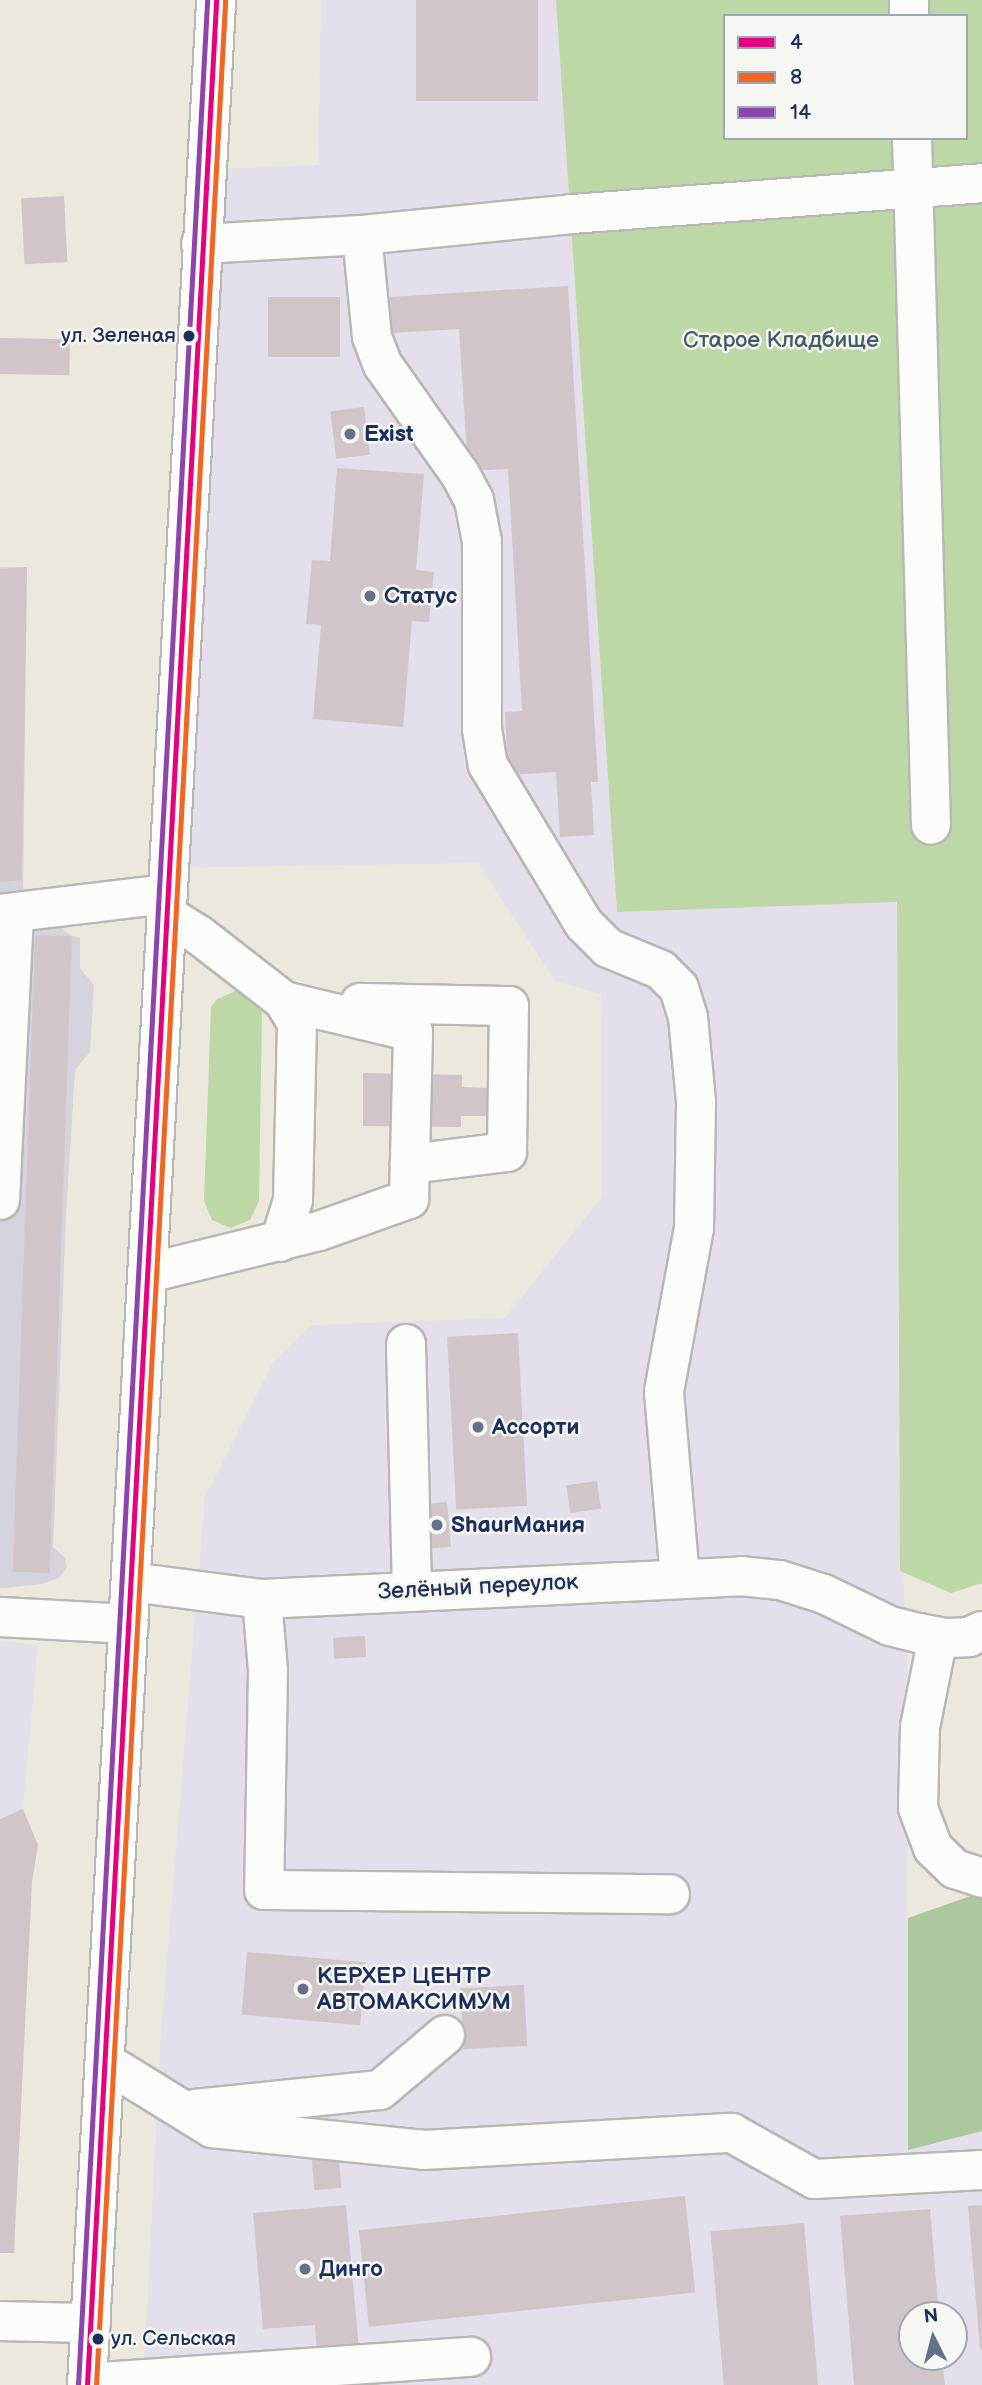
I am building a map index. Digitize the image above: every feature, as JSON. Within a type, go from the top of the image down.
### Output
[{"type":"main road","points":[[216,0],[87,2384],[471,2357]]},
{"type":"main road","points":[[912,140],[931,825]]},
{"type":"main road","points":[[201,244],[362,235],[572,214],[982,183]]},
{"type":"main road","points":[[362,235],[372,337],[383,365],[460,474],[474,500],[482,542],[482,729],[488,765],[584,924],[607,948],[661,970],[679,988],[688,1017],[696,1102],[694,1228],[664,1392],[680,1577]]},
{"type":"main road","points":[[0,1200],[7,913],[168,905],[284,1001],[298,1023],[293,1200],[280,1241]]},
{"type":"main road","points":[[148,1273],[319,1231],[410,1199],[413,1032],[284,1001]]},
{"type":"main road","points":[[284,1001],[509,1006],[507,1152],[410,1164]]},
{"type":"main road","points":[[407,1343],[412,1591]]},
{"type":"main road","name":"Зелёный переулок","points":[[131,1583],[262,1599],[741,1576],[780,1580],[824,1594],[890,1626],[938,1637],[969,1637],[982,1631]]},
{"type":"main road","points":[[262,1599],[268,1671],[264,1890],[670,1894]]},
{"type":"main road","points":[[0,1617],[129,1624]]},
{"type":"main road","points":[[938,1637],[920,1727],[918,1808],[933,1848],[955,1869],[982,1878]]},
{"type":"main road","points":[[182,2110],[380,2090],[445,2035]]},
{"type":"main road","points":[[105,2062],[212,2128],[424,2150],[732,2133],[814,2179],[982,2170]]},
{"type":"main road","points":[[0,2321],[92,2323]]},
{"type":"shaded area","points":[[321,0],[556,0],[617,911],[897,902],[899,1487],[907,1653],[908,2149],[982,2131],[982,2385],[143,2385],[161,2031],[205,1497],[272,1364],[311,1325],[505,1318],[602,1197],[601,994],[555,981],[478,863],[165,868],[194,170],[318,165]]},
{"type":"shaded area","points":[[0,567],[27,567],[23,900],[72,936],[80,938],[80,968],[94,985],[90,1052],[75,1070],[66,1216],[53,1547],[65,1558],[67,1567],[59,1578],[41,1584],[7,1588],[0,1588]]},
{"type":"shaded area","points":[[0,1641],[38,1645],[23,1809],[38,1845],[32,1882],[0,1881]]},
{"type":"green space","name":"Старое Кладбище","points":[[556,0],[982,0],[982,1583],[951,1593],[900,1571],[897,902],[617,912]]},
{"type":"green space","points":[[236,991],[247,993],[262,1008],[259,1201],[250,1220],[231,1228],[212,1220],[204,1201],[211,1007],[217,999]]},
{"type":"green space","points":[[982,1892],[982,2131],[908,2150],[908,1918]]},
{"type":"building","points":[[416,0],[538,0],[538,101],[416,101]]},
{"type":"building","points":[[64,196],[67,262],[25,264],[21,198]]},
{"type":"building","points":[[568,286],[598,782],[591,782],[594,835],[560,837],[556,772],[508,775],[505,712],[522,711],[508,469],[468,471],[459,329],[392,333],[390,297]]},
{"type":"building","points":[[268,297],[340,297],[340,357],[268,357]]},
{"type":"building","points":[[0,338],[70,339],[69,375],[0,374]]},
{"type":"building","name":"Exist","points":[[364,407],[370,455],[336,459],[330,411]]},
{"type":"building","name":"Статус","points":[[337,468],[424,474],[416,570],[434,572],[429,622],[412,621],[403,727],[313,719],[321,625],[306,624],[312,560],[330,561]]},
{"type":"building","points":[[27,567],[22,880],[0,882],[0,569]]},
{"type":"building","points":[[35,935],[72,936],[50,1573],[13,1572]]},
{"type":"building","points":[[363,1073],[462,1075],[462,1087],[487,1088],[487,1116],[461,1116],[461,1127],[363,1126]]},
{"type":"building","points":[[518,1333],[527,1506],[456,1509],[447,1337]]},
{"type":"building","points":[[597,1481],[601,1509],[570,1513],[566,1485]]},
{"type":"building","name":"ShaurМания","points":[[447,1502],[451,1547],[428,1549],[424,1504]]},
{"type":"building","points":[[365,1636],[366,1657],[334,1659],[333,1638]]},
{"type":"building","points":[[23,1809],[38,1845],[32,1882],[14,2253],[0,2253],[0,1819]]},
{"type":"building","name":"КЕРХЕР ЦЕНТР АВТОМАКСИМУМ","points":[[247,1952],[366,1962],[360,2025],[242,2015]]},
{"type":"building","points":[[524,1985],[527,2046],[463,2049],[460,1988]]},
{"type":"building","points":[[338,2150],[341,2188],[314,2190],[311,2152]]},
{"type":"building","points":[[685,2196],[695,2292],[369,2327],[359,2230]]},
{"type":"building","name":"Динго","points":[[346,2205],[359,2350],[317,2353],[315,2325],[263,2329],[253,2213]]},
{"type":"building","points":[[982,2205],[982,2349],[980,2349],[968,2206]]},
{"type":"building","points":[[930,2209],[938,2301],[898,2301],[898,2371],[944,2371],[945,2385],[854,2385],[840,2216]]},
{"type":"building","points":[[804,2223],[818,2385],[724,2385],[710,2231]]},
{"type":"transit line","name":"14","points":[[78,2385],[207,0]]},
{"type":"transit line","name":"4","points":[[87,2385],[216,0]]},
{"type":"transit line","name":"8","points":[[96,2385],[225,0]]},
{"type":"place","name":"ул. Зеленая","points":[[189,336]]},
{"type":"place","name":"Exist","points":[[350,434]]},
{"type":"place","name":"Статус","points":[[370,596]]},
{"type":"place","name":"Ассорти","points":[[478,1427]]},
{"type":"place","name":"ShaurМания","points":[[437,1525]]},
{"type":"place","name":"КЕРХЕР ЦЕНТР АВТОМАКСИМУМ","points":[[303,1989]]},
{"type":"place","name":"Динго","points":[[305,2269]]},
{"type":"place","name":"ул. Сельская","points":[[98,2339]]}]
